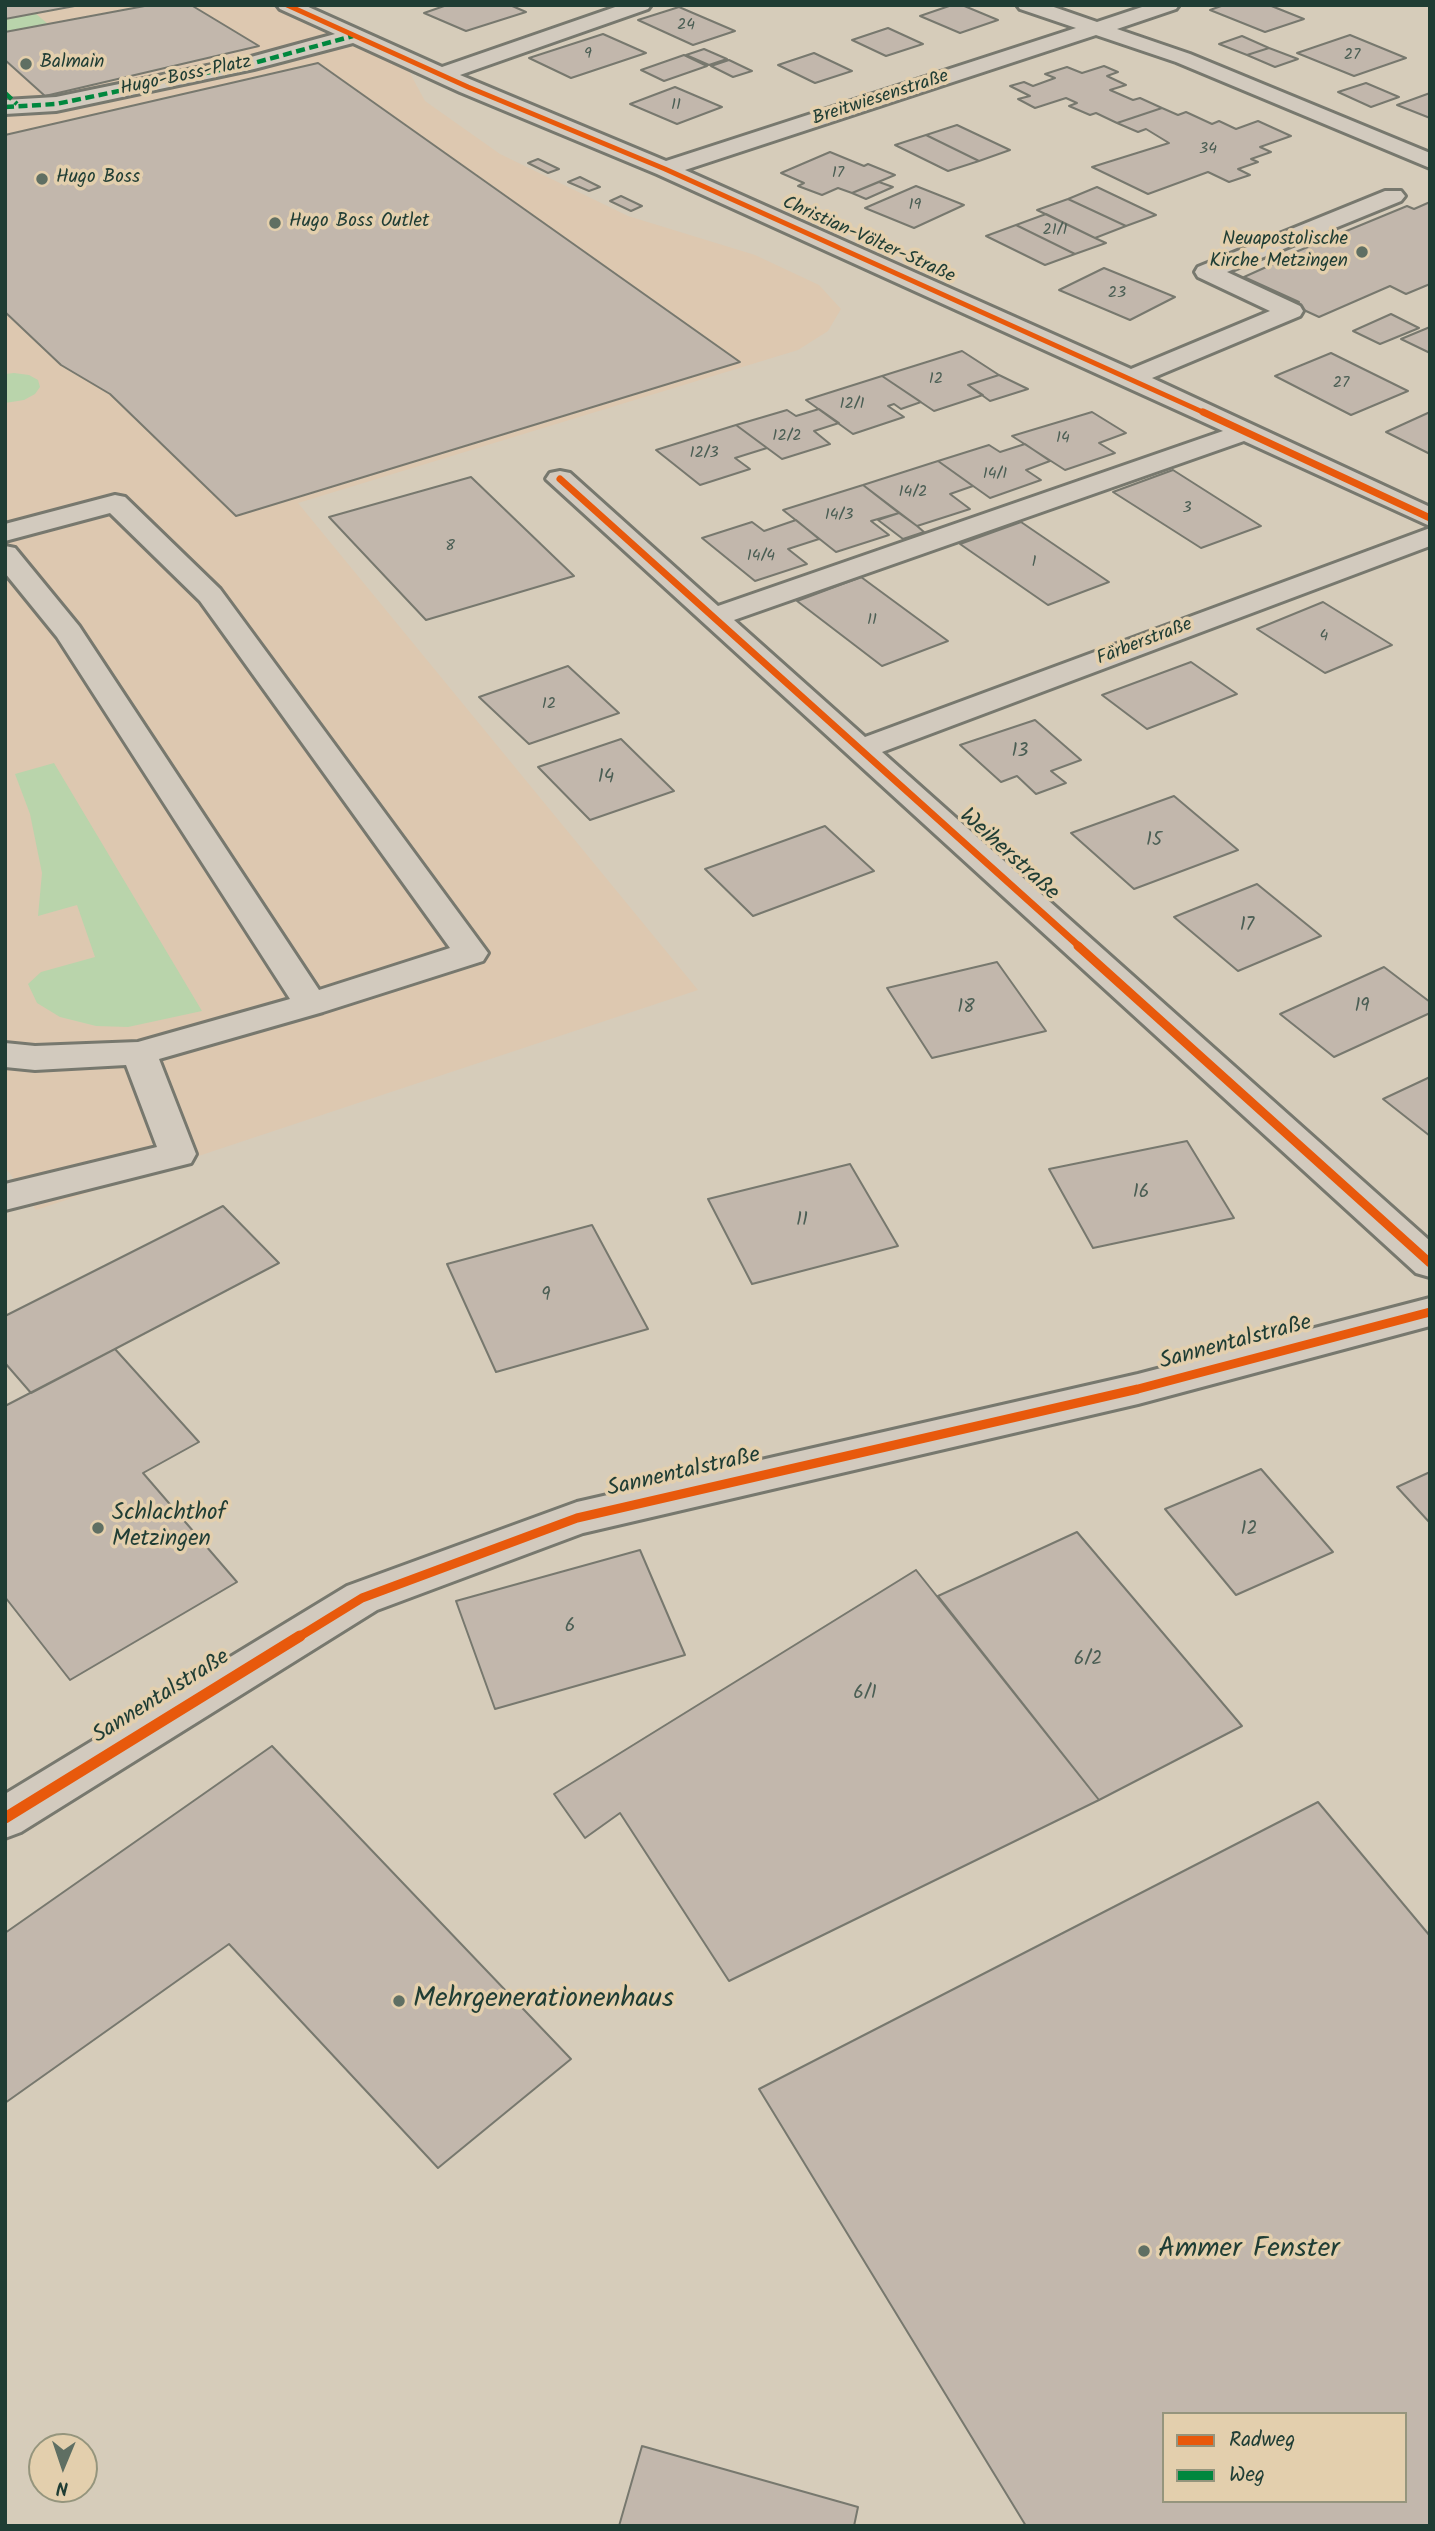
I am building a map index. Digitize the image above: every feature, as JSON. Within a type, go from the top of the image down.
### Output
[{"type":"street","name":"Christian-Völter-Straße","points":[[287,5],[441,75],[665,169],[1130,378],[1430,518]]},
{"type":"street","points":[[441,75],[640,5]]},
{"type":"street","points":[[1027,5],[1183,58],[1430,161]]},
{"type":"street","name":"Breitwiesenstraße","points":[[665,169],[1169,5]]},
{"type":"street","name":"Hugo-Boss-Platz","points":[[9,101],[70,102],[254,63],[353,36]]},
{"type":"street","points":[[1130,378],[1291,311],[1206,272],[1393,196]]},
{"type":"street","points":[[713,617],[1245,432]]},
{"type":"street","name":"Weiherstraße","points":[[560,479],[1430,1263]]},
{"type":"street","points":[[5,533],[115,503],[210,595],[471,953],[311,1004],[139,1053],[35,1058],[5,1055]]},
{"type":"street","name":"Färberstraße","points":[[860,750],[1430,536]]},
{"type":"street","points":[[5,554],[69,632],[311,1004]]},
{"type":"street","points":[[5,1197],[178,1154],[139,1053]]},
{"type":"street","name":"Sannentalstraße","points":[[5,1818],[362,1598],[578,1518],[1138,1389],[1430,1312]]},
{"type":"shaded area","points":[[5,5],[268,5],[405,64],[425,101],[500,154],[628,216],[755,255],[819,285],[841,309],[828,331],[798,350],[298,503],[698,990],[36,1210],[5,1167]]},
{"type":"green space","points":[[35,13],[48,24],[5,32],[5,19]]},
{"type":"green space","points":[[5,374],[29,375],[38,380],[40,387],[35,394],[24,400],[5,403]]},
{"type":"green space","points":[[54,763],[202,1011],[128,1027],[96,1026],[60,1017],[37,1003],[28,984],[41,972],[95,957],[77,905],[38,916],[42,873],[30,814],[15,774]]},
{"type":"building","points":[[5,5],[80,5],[5,19]]},
{"type":"building","points":[[150,5],[191,5],[259,46],[45,96],[5,60],[5,32]]},
{"type":"building","points":[[447,5],[510,5],[526,12],[466,31],[424,13]]},
{"type":"building","points":[[952,5],[962,5],[998,20],[960,33],[920,16]]},
{"type":"building","points":[[1224,5],[1269,5],[1304,19],[1265,32],[1210,10]]},
{"type":"building","points":[[679,7],[735,31],[693,45],[638,20]]},
{"type":"building","points":[[888,28],[923,44],[886,56],[852,40]]},
{"type":"building","points":[[603,34],[646,53],[571,78],[529,58]]},
{"type":"building","points":[[1350,35],[1406,58],[1354,76],[1297,53]]},
{"type":"building","points":[[1242,36],[1269,48],[1247,55],[1219,44]]},
{"type":"building","points":[[1269,48],[1298,59],[1275,67],[1247,55]]},
{"type":"building","points":[[704,49],[727,59],[709,65],[686,55]]},
{"type":"building","points":[[814,53],[852,71],[815,83],[778,65]]},
{"type":"building","points":[[684,55],[707,66],[664,81],[641,70]]},
{"type":"building","points":[[729,60],[752,71],[733,77],[711,66]]},
{"type":"building","name":"Hugo Boss Outlet","points":[[318,63],[740,362],[236,516],[110,394],[61,365],[5,312],[5,135]]},
{"type":"building","points":[[1104,66],[1118,72],[1107,76],[1126,85],[1110,90],[1133,100],[1140,98],[1162,108],[1117,123],[1096,113],[1090,115],[1069,106],[1077,103],[1066,98],[1035,108],[1018,99],[1030,96],[1010,86],[1024,82],[1033,86],[1055,78],[1045,74],[1067,67],[1082,73]]},
{"type":"building","points":[[1366,83],[1399,97],[1371,107],[1338,92]]},
{"type":"building","points":[[675,87],[722,107],[677,124],[630,104]]},
{"type":"building","points":[[1430,93],[1430,118],[1397,105]]},
{"type":"building","points":[[1162,108],[1178,115],[1186,112],[1212,124],[1219,121],[1236,129],[1258,121],[1291,136],[1260,147],[1271,152],[1251,159],[1258,162],[1238,169],[1250,175],[1229,182],[1208,172],[1148,194],[1092,167],[1169,143],[1146,129],[1138,132],[1117,123]]},
{"type":"building","points":[[957,125],[1010,150],[979,161],[926,135]]},
{"type":"building","points":[[926,135],[979,161],[948,171],[895,145]]},
{"type":"building","points":[[830,152],[895,175],[852,193],[838,188],[822,195],[798,186],[804,183],[781,173]]},
{"type":"building","points":[[538,159],[559,169],[548,173],[528,163]]},
{"type":"building","points":[[580,177],[600,187],[589,191],[568,182]]},
{"type":"building","points":[[879,182],[893,187],[866,199],[852,193]]},
{"type":"building","points":[[916,186],[964,205],[914,228],[865,208]]},
{"type":"building","points":[[1097,187],[1156,215],[1126,226],[1068,199]]},
{"type":"building","points":[[621,196],[642,206],[631,211],[610,201]]},
{"type":"building","points":[[1068,199],[1126,226],[1095,238],[1037,210]]},
{"type":"building","name":"Neuapostolische Kirche Metzingen","points":[[1430,202],[1430,284],[1406,294],[1390,286],[1319,317],[1293,305],[1299,302],[1244,277],[1273,264],[1269,263],[1407,206],[1414,209]]},
{"type":"building","points":[[1046,214],[1106,243],[1075,254],[1016,225]]},
{"type":"building","points":[[1016,225],[1075,254],[1045,265],[986,236]]},
{"type":"building","points":[[1104,268],[1175,297],[1130,320],[1059,290]]},
{"type":"building","points":[[1391,314],[1419,328],[1380,344],[1353,331]]},
{"type":"building","points":[[1430,327],[1430,353],[1401,339]]},
{"type":"building","points":[[962,351],[999,375],[968,385],[983,395],[934,411],[882,376]]},
{"type":"building","points":[[1331,353],[1408,391],[1351,415],[1275,376]]},
{"type":"building","points":[[999,375],[1028,389],[990,401],[968,385]]},
{"type":"building","points":[[882,376],[921,402],[901,409],[894,404],[888,406],[904,417],[853,434],[806,400]]},
{"type":"building","points":[[819,409],[839,423],[814,431],[830,444],[782,459],[736,425],[787,410],[796,416]]},
{"type":"building","points":[[1092,412],[1126,433],[1099,443],[1115,453],[1065,470],[1012,436]]},
{"type":"building","points":[[1430,412],[1430,454],[1386,432]]},
{"type":"building","points":[[736,425],[767,448],[735,458],[750,469],[700,485],[656,450]]},
{"type":"building","points":[[1025,444],[1050,461],[1026,470],[1041,480],[990,498],[938,461],[989,445],[1000,452]]},
{"type":"building","points":[[938,461],[973,486],[950,494],[970,509],[917,526],[863,485]]},
{"type":"building","points":[[1173,470],[1261,526],[1201,548],[1113,492]]},
{"type":"building","points":[[471,477],[574,576],[426,620],[329,517]]},
{"type":"building","points":[[863,485],[899,513],[871,521],[889,535],[836,552],[783,510]]},
{"type":"building","points":[[899,513],[924,532],[903,539],[878,520]]},
{"type":"building","points":[[796,520],[819,539],[788,549],[807,564],[755,581],[702,538],[752,522],[764,531]]},
{"type":"building","points":[[1021,522],[1109,582],[1048,605],[960,544]]},
{"type":"building","points":[[861,577],[948,641],[882,666],[797,601]]},
{"type":"building","points":[[1323,602],[1392,645],[1325,673],[1257,629]]},
{"type":"building","points":[[1191,662],[1237,694],[1147,729],[1102,695]]},
{"type":"building","points":[[568,666],[619,713],[529,744],[479,697]]},
{"type":"building","points":[[1035,720],[1081,760],[1051,771],[1066,783],[1036,794],[1017,776],[1001,782],[960,745]]},
{"type":"building","points":[[621,739],[674,791],[590,820],[538,767]]},
{"type":"building","points":[[1174,796],[1238,850],[1134,889],[1071,833]]},
{"type":"building","points":[[825,826],[874,871],[753,916],[705,869]]},
{"type":"building","points":[[1257,884],[1321,936],[1238,971],[1174,917]]},
{"type":"building","points":[[997,962],[1046,1031],[932,1058],[887,988]]},
{"type":"building","points":[[1384,967],[1430,1002],[1430,1013],[1334,1057],[1280,1014]]},
{"type":"building","points":[[1430,1077],[1430,1136],[1383,1099]]},
{"type":"building","points":[[1187,1141],[1234,1218],[1093,1248],[1049,1169]]},
{"type":"building","points":[[850,1164],[898,1246],[752,1284],[708,1199]]},
{"type":"building","points":[[223,1206],[279,1263],[31,1393],[5,1363],[5,1316]]},
{"type":"building","points":[[592,1225],[648,1329],[496,1372],[447,1264]]},
{"type":"building","name":"Schlachthof Metzingen","points":[[115,1349],[199,1442],[143,1473],[237,1582],[70,1680],[5,1597],[5,1406]]},
{"type":"building","points":[[1261,1469],[1333,1552],[1236,1595],[1165,1509]]},
{"type":"building","points":[[1430,1472],[1430,1523],[1397,1487]]},
{"type":"building","points":[[1077,1532],[1242,1726],[1099,1800],[938,1596]]},
{"type":"building","points":[[640,1550],[685,1655],[495,1709],[456,1601]]},
{"type":"building","points":[[916,1570],[1099,1800],[729,1981],[620,1813],[585,1838],[554,1794]]},
{"type":"building","name":"Mehrgenerationenhaus","points":[[272,1746],[571,2059],[438,2168],[229,1944],[5,2103],[5,1933]]},
{"type":"building","name":"Ammer Fenster","points":[[1318,1802],[1430,1936],[1430,2526],[1026,2526],[759,2089]]},
{"type":"building","points":[[642,2446],[858,2507],[854,2526],[619,2526]]},
{"type":"marked path","points":[[5,107],[56,104],[254,63],[353,36]]},
{"type":"marked path","points":[[5,93],[17,104]]},
{"type":"cycle path","points":[[287,5],[468,87],[665,169],[1131,378],[1430,518]]},
{"type":"cycle path","points":[[560,479],[1430,1263]]},
{"type":"cycle path","points":[[5,1818],[362,1598],[577,1518],[1138,1389],[1430,1312]]},
{"type":"place","name":"Balmain","points":[[26,64]]},
{"type":"place","name":"Hugo Boss","points":[[42,179]]},
{"type":"place","name":"Hugo Boss Outlet","points":[[275,223]]},
{"type":"place","name":"Neuapostolische Kirche Metzingen","points":[[1362,252]]},
{"type":"place","name":"Schlachthof Metzingen","points":[[98,1528]]},
{"type":"place","name":"Mehrgenerationenhaus","points":[[399,2001]]},
{"type":"place","name":"Ammer Fenster","points":[[1144,2251]]}]
